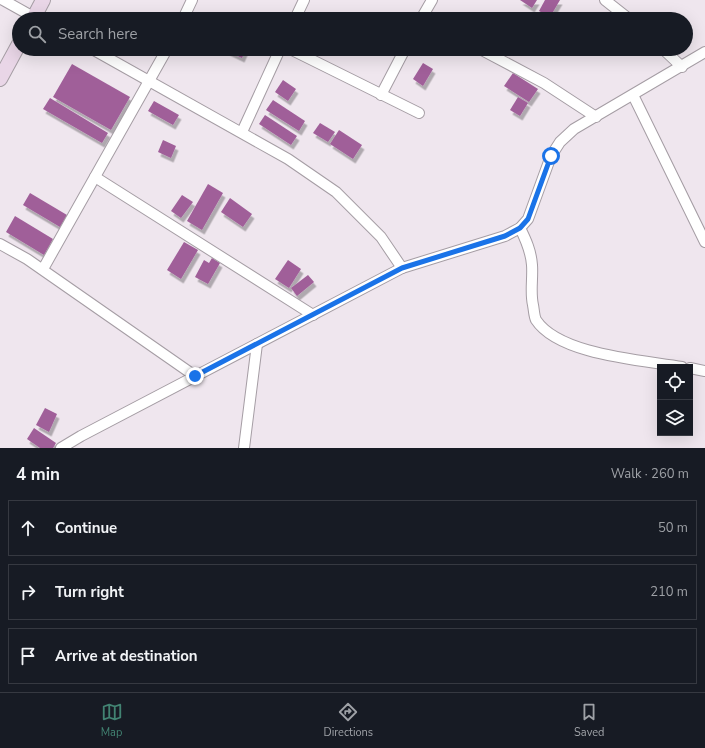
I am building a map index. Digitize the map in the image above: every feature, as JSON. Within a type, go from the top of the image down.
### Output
[{"type":"main road","points":[[38,12],[43,0]]},
{"type":"main road","points":[[0,79],[12,56]]},
{"type":"street","points":[[3,0],[24,12]]},
{"type":"street","points":[[186,12],[192,0]]},
{"type":"street","points":[[298,12],[304,0]]},
{"type":"street","points":[[425,12],[432,0]]},
{"type":"street","points":[[605,0],[620,12]]},
{"type":"street","points":[[61,448],[81,436],[402,268],[505,236],[520,228],[528,219],[551,156],[560,142],[574,129],[705,52]]},
{"type":"street","points":[[105,56],[288,159],[336,192],[381,237],[402,268]]},
{"type":"street","points":[[43,269],[163,56]]},
{"type":"street","points":[[242,132],[277,56]]},
{"type":"street","points":[[304,56],[419,113]]},
{"type":"street","points":[[382,94],[401,56]]},
{"type":"street","points":[[493,56],[544,83],[596,117]]},
{"type":"street","points":[[671,56],[682,66]]},
{"type":"street","points":[[633,95],[705,242]]},
{"type":"street","points":[[95,177],[313,315]]},
{"type":"street","points":[[520,228],[528,245],[532,266],[531,298],[536,319],[545,329],[561,341],[589,351],[665,364]]},
{"type":"street","points":[[0,244],[43,269],[195,376]]},
{"type":"street","points":[[244,448],[257,344]]},
{"type":"street","points":[[693,369],[705,371]]},
{"type":"building","points":[[520,0],[537,0],[532,8]]},
{"type":"building","points":[[545,0],[560,0],[553,12],[539,11]]},
{"type":"building","points":[[423,63],[433,69],[423,86],[413,79]]},
{"type":"building","points":[[72,64],[130,97],[111,130],[53,97]]},
{"type":"building","points":[[513,73],[538,89],[529,102],[504,86]]},
{"type":"building","points":[[283,80],[296,89],[288,101],[275,92]]},
{"type":"building","points":[[518,97],[528,103],[520,116],[510,110]]},
{"type":"building","points":[[50,98],[108,133],[102,143],[43,109]]},
{"type":"building","points":[[273,100],[305,121],[299,131],[266,110]]},
{"type":"building","points":[[154,101],[179,115],[173,125],[148,111]]},
{"type":"building","points":[[265,115],[297,136],[291,145],[259,124]]},
{"type":"building","points":[[320,123],[335,132],[328,142],[313,133]]},
{"type":"building","points":[[339,130],[362,145],[353,159],[330,144]]},
{"type":"building","points":[[163,140],[176,146],[171,158],[158,152]]},
{"type":"building","points":[[208,184],[223,193],[202,230],[187,221]]},
{"type":"building","points":[[30,193],[67,215],[60,227],[23,205]]},
{"type":"building","points":[[182,195],[193,202],[181,218],[171,211]]},
{"type":"building","points":[[230,198],[252,214],[243,227],[221,212]]},
{"type":"building","points":[[15,216],[53,239],[44,255],[6,232]]},
{"type":"building","points":[[184,242],[198,250],[181,279],[167,270]]},
{"type":"building","points":[[212,258],[220,263],[208,284],[195,277],[204,260],[209,263]]},
{"type":"building","points":[[288,260],[301,269],[289,288],[275,279]]},
{"type":"building","points":[[308,275],[314,282],[297,296],[291,288]]},
{"type":"building","points":[[45,408],[57,414],[49,432],[36,425]]},
{"type":"building","points":[[34,428],[56,443],[53,448],[40,448],[27,439]]},
{"type":"route","points":[[195,376],[402,268],[505,236],[520,228],[528,219],[551,156]]}]
